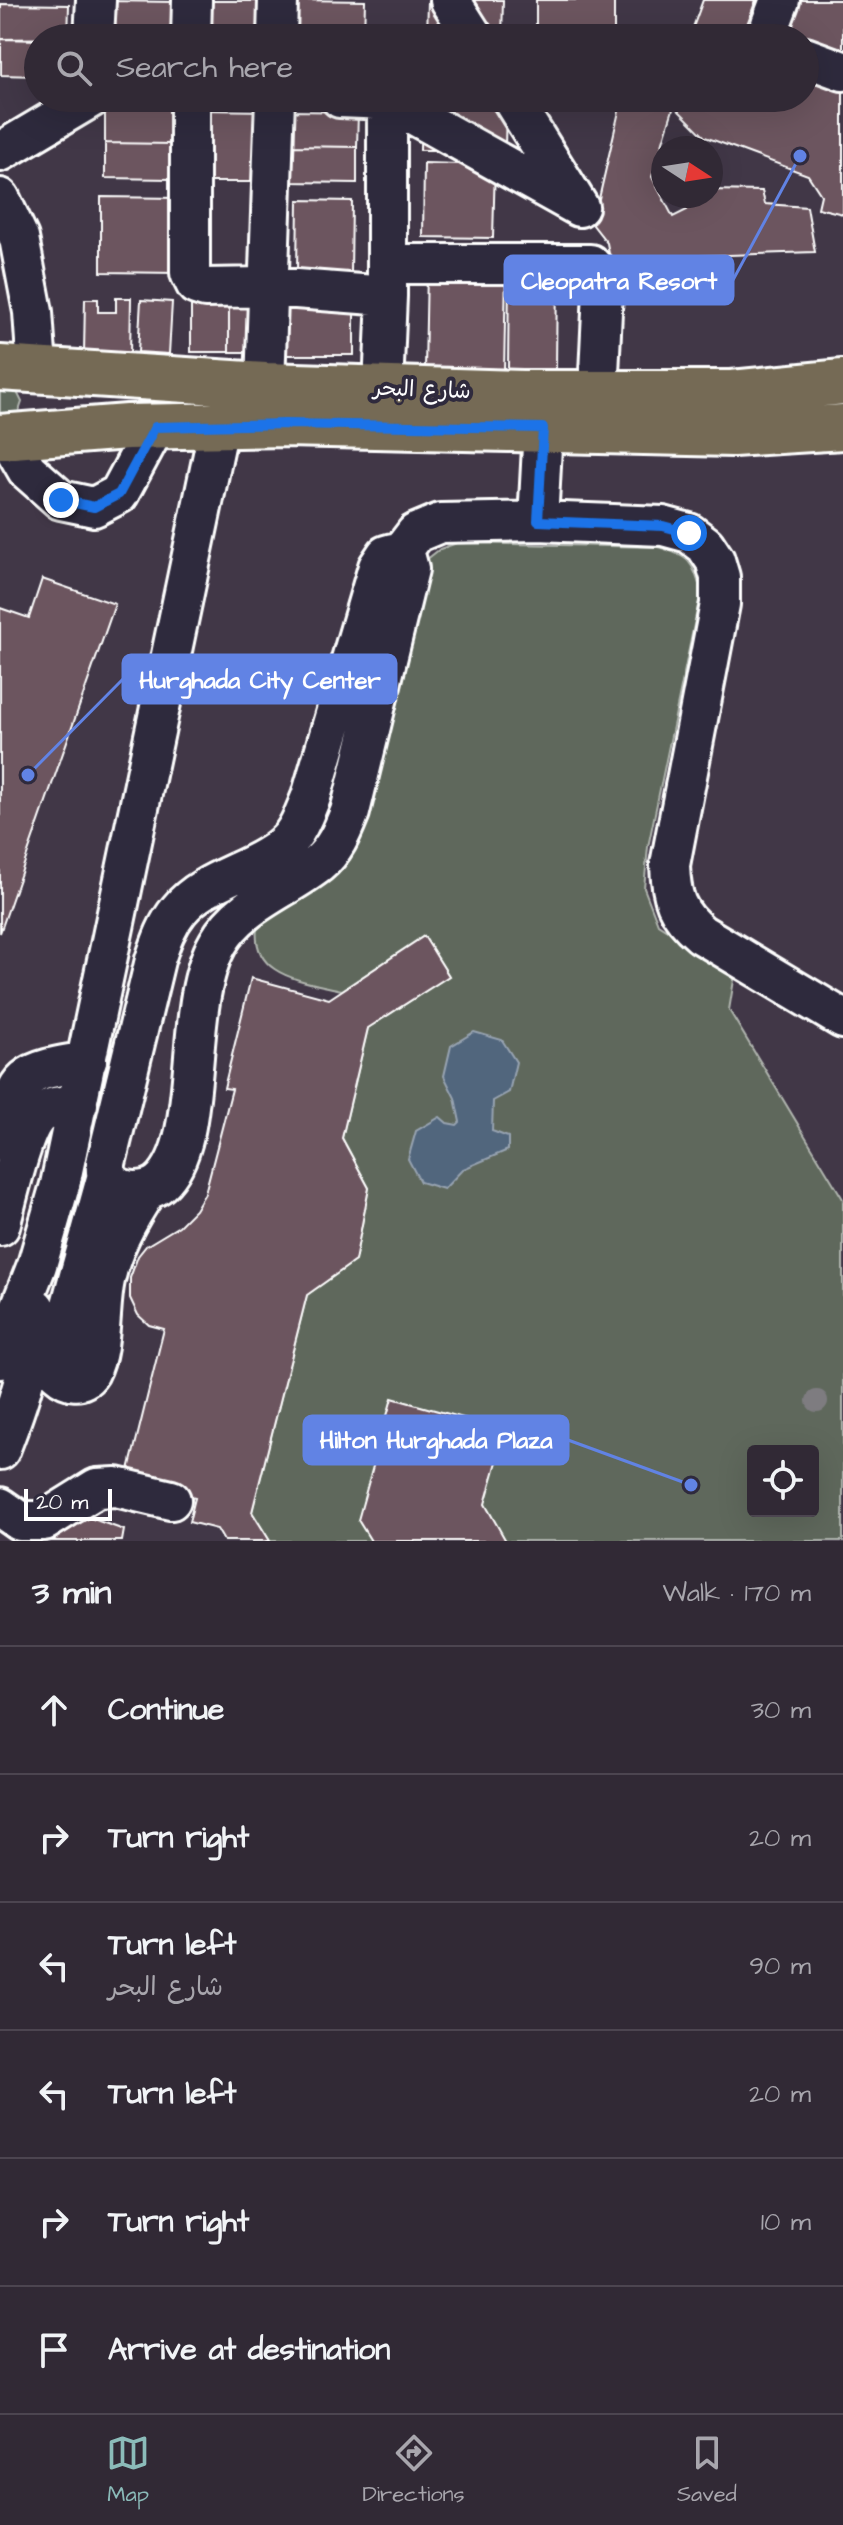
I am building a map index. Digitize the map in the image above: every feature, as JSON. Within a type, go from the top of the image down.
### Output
[{"type":"main road","name":"شارع البحر","points":[[19,369],[265,385],[598,394],[732,393],[843,382]]},
{"type":"main road","name":"شارع البحر","points":[[4,437],[219,426],[543,428],[733,434],[843,427]]},
{"type":"street","points":[[95,24],[96,0]]},
{"type":"street","points":[[191,24],[192,0]]},
{"type":"street","points":[[277,24],[278,0]]},
{"type":"street","points":[[450,0],[465,24]]},
{"type":"street","points":[[771,24],[780,0]]},
{"type":"street","points":[[819,62],[843,71]]},
{"type":"street","points":[[0,152],[67,112]]},
{"type":"street","points":[[190,112],[190,273],[196,285],[205,288],[270,287],[590,264],[599,274],[603,291],[598,394]]},
{"type":"street","points":[[265,385],[275,112]]},
{"type":"street","points":[[383,388],[387,280],[387,112]]},
{"type":"street","points":[[409,112],[579,207]]},
{"type":"street","points":[[520,112],[579,207]]},
{"type":"street","points":[[547,112],[579,207]]},
{"type":"street","points":[[0,198],[19,238],[33,312],[19,369]]},
{"type":"street","points":[[0,1359],[37,1265],[60,1185],[219,426]]},
{"type":"street","points":[[4,437],[27,470],[61,500],[94,507],[119,494],[155,427]]},
{"type":"street","points":[[538,521],[543,428]]},
{"type":"street","points":[[147,1190],[127,1222],[111,1257],[89,1373],[77,1381],[70,1381],[58,1373],[56,1359],[107,1175],[106,1163],[165,929],[180,909],[207,889],[290,838],[311,797],[378,567],[386,555],[400,554],[416,533],[440,523],[538,521],[663,526],[689,533],[705,545],[715,560],[720,577],[720,604],[671,856],[671,887],[685,921],[701,934],[843,1019]]},
{"type":"street","points":[[107,1175],[114,1184],[131,1191],[147,1190],[158,1185],[168,1174],[183,1145],[195,1027],[204,977],[218,942],[236,920],[319,863],[337,843],[350,812],[408,575],[409,563],[400,554]]},
{"type":"street","points":[[207,889],[236,920]]},
{"type":"street","points":[[0,1142],[13,1095],[27,1077],[49,1068],[87,1061]]},
{"type":"street","points":[[0,1226],[30,1124],[43,1111],[78,1104]]},
{"type":"street","points":[[0,1450],[28,1368],[35,1326],[37,1265]]},
{"type":"street","points":[[0,1507],[20,1521],[44,1521],[97,1488],[116,1487],[171,1500]]},
{"type":"green space","points":[[0,380],[14,386],[22,402],[17,417],[0,425]]},
{"type":"green space","points":[[457,543],[658,547],[677,553],[692,566],[701,591],[648,847],[644,888],[658,924],[735,974],[729,1010],[843,1199],[843,1541],[270,1541],[252,1512],[307,1295],[355,1261],[369,1188],[342,1138],[368,1028],[449,976],[424,936],[342,990],[309,983],[280,972],[268,964],[260,953],[257,939],[258,920],[343,863],[421,564],[440,549]]},
{"type":"water","points":[[474,1032],[502,1040],[516,1062],[509,1092],[493,1101],[492,1131],[508,1137],[508,1150],[463,1169],[444,1189],[420,1182],[408,1159],[416,1131],[440,1117],[447,1123],[457,1125],[460,1122],[455,1098],[444,1076],[451,1046]]},
{"type":"building","points":[[298,0],[365,1],[364,24],[297,24]]},
{"type":"building","points":[[428,0],[503,0],[502,24],[427,24]]},
{"type":"building","points":[[536,0],[614,0],[614,24],[536,24]]},
{"type":"building","points":[[703,0],[756,0],[747,24],[694,24]]},
{"type":"building","points":[[783,0],[843,0],[843,59],[819,48],[819,24],[771,24]]},
{"type":"building","points":[[108,1],[175,2],[174,24],[108,24]]},
{"type":"building","points":[[201,1],[262,1],[262,24],[200,24]]},
{"type":"building","points":[[1,4],[69,5],[68,24],[24,24],[24,39],[1,39]]},
{"type":"building","points":[[1,39],[24,40],[24,76],[1,75]]},
{"type":"building","points":[[819,83],[843,92],[843,214],[818,208],[821,195],[808,175],[723,144],[723,136],[704,136],[680,112],[819,112]]},
{"type":"building","points":[[105,112],[173,112],[172,144],[105,143]]},
{"type":"building","points":[[198,112],[264,112],[264,182],[197,182]]},
{"type":"building","points":[[291,112],[358,112],[357,147],[291,146]]},
{"type":"building","points":[[421,112],[506,112],[505,150],[420,150]]},
{"type":"building","points":[[619,112],[672,112],[665,136],[651,136],[651,208],[668,208],[673,217],[687,208],[723,208],[723,190],[762,191],[765,204],[807,207],[815,252],[610,259],[607,243],[593,225]]},
{"type":"building","points":[[105,143],[172,144],[172,179],[105,178]]},
{"type":"building","points":[[291,146],[357,147],[357,183],[290,182]]},
{"type":"building","points":[[424,163],[495,165],[493,238],[423,237]]},
{"type":"building","points":[[101,197],[180,198],[179,273],[101,272]]},
{"type":"building","points":[[298,200],[352,201],[351,273],[297,272]]},
{"type":"building","points":[[427,269],[506,270],[504,372],[425,370]]},
{"type":"building","points":[[509,269],[557,270],[556,369],[508,369]]},
{"type":"building","points":[[116,298],[131,298],[130,355],[84,354],[85,299],[98,299],[98,312],[116,312]]},
{"type":"building","points":[[141,300],[172,302],[169,354],[138,352]]},
{"type":"building","points":[[191,301],[229,302],[229,352],[191,352]]},
{"type":"building","points":[[263,301],[263,352],[229,352],[229,302]]},
{"type":"building","points":[[285,304],[354,304],[354,355],[285,355]]},
{"type":"building","points":[[42,579],[115,604],[0,933],[0,608],[29,618]]},
{"type":"building","points":[[424,936],[449,976],[368,1028],[342,1138],[369,1188],[355,1261],[307,1295],[252,1512],[270,1541],[224,1541],[217,1529],[189,1522],[195,1498],[126,1482],[164,1329],[149,1325],[138,1315],[130,1298],[130,1278],[138,1256],[146,1246],[179,1226],[195,1210],[205,1193],[232,1089],[224,1088],[251,978],[329,999]]},
{"type":"building","points":[[392,1398],[506,1430],[485,1504],[506,1541],[371,1541],[358,1520]]},
{"type":"building","points":[[90,1518],[124,1530],[122,1541],[39,1541]]},
{"type":"place","name":"Cleopatra Resort","points":[[800,156]]},
{"type":"place","name":"Hurghada City Center","points":[[28,775]]},
{"type":"place","name":"Hilton Hurghada Plaza","points":[[691,1485]]},
{"type":"route","points":[[61,500],[94,507],[119,494],[155,427],[285,424],[543,428],[538,521],[663,526],[689,533]]}]
